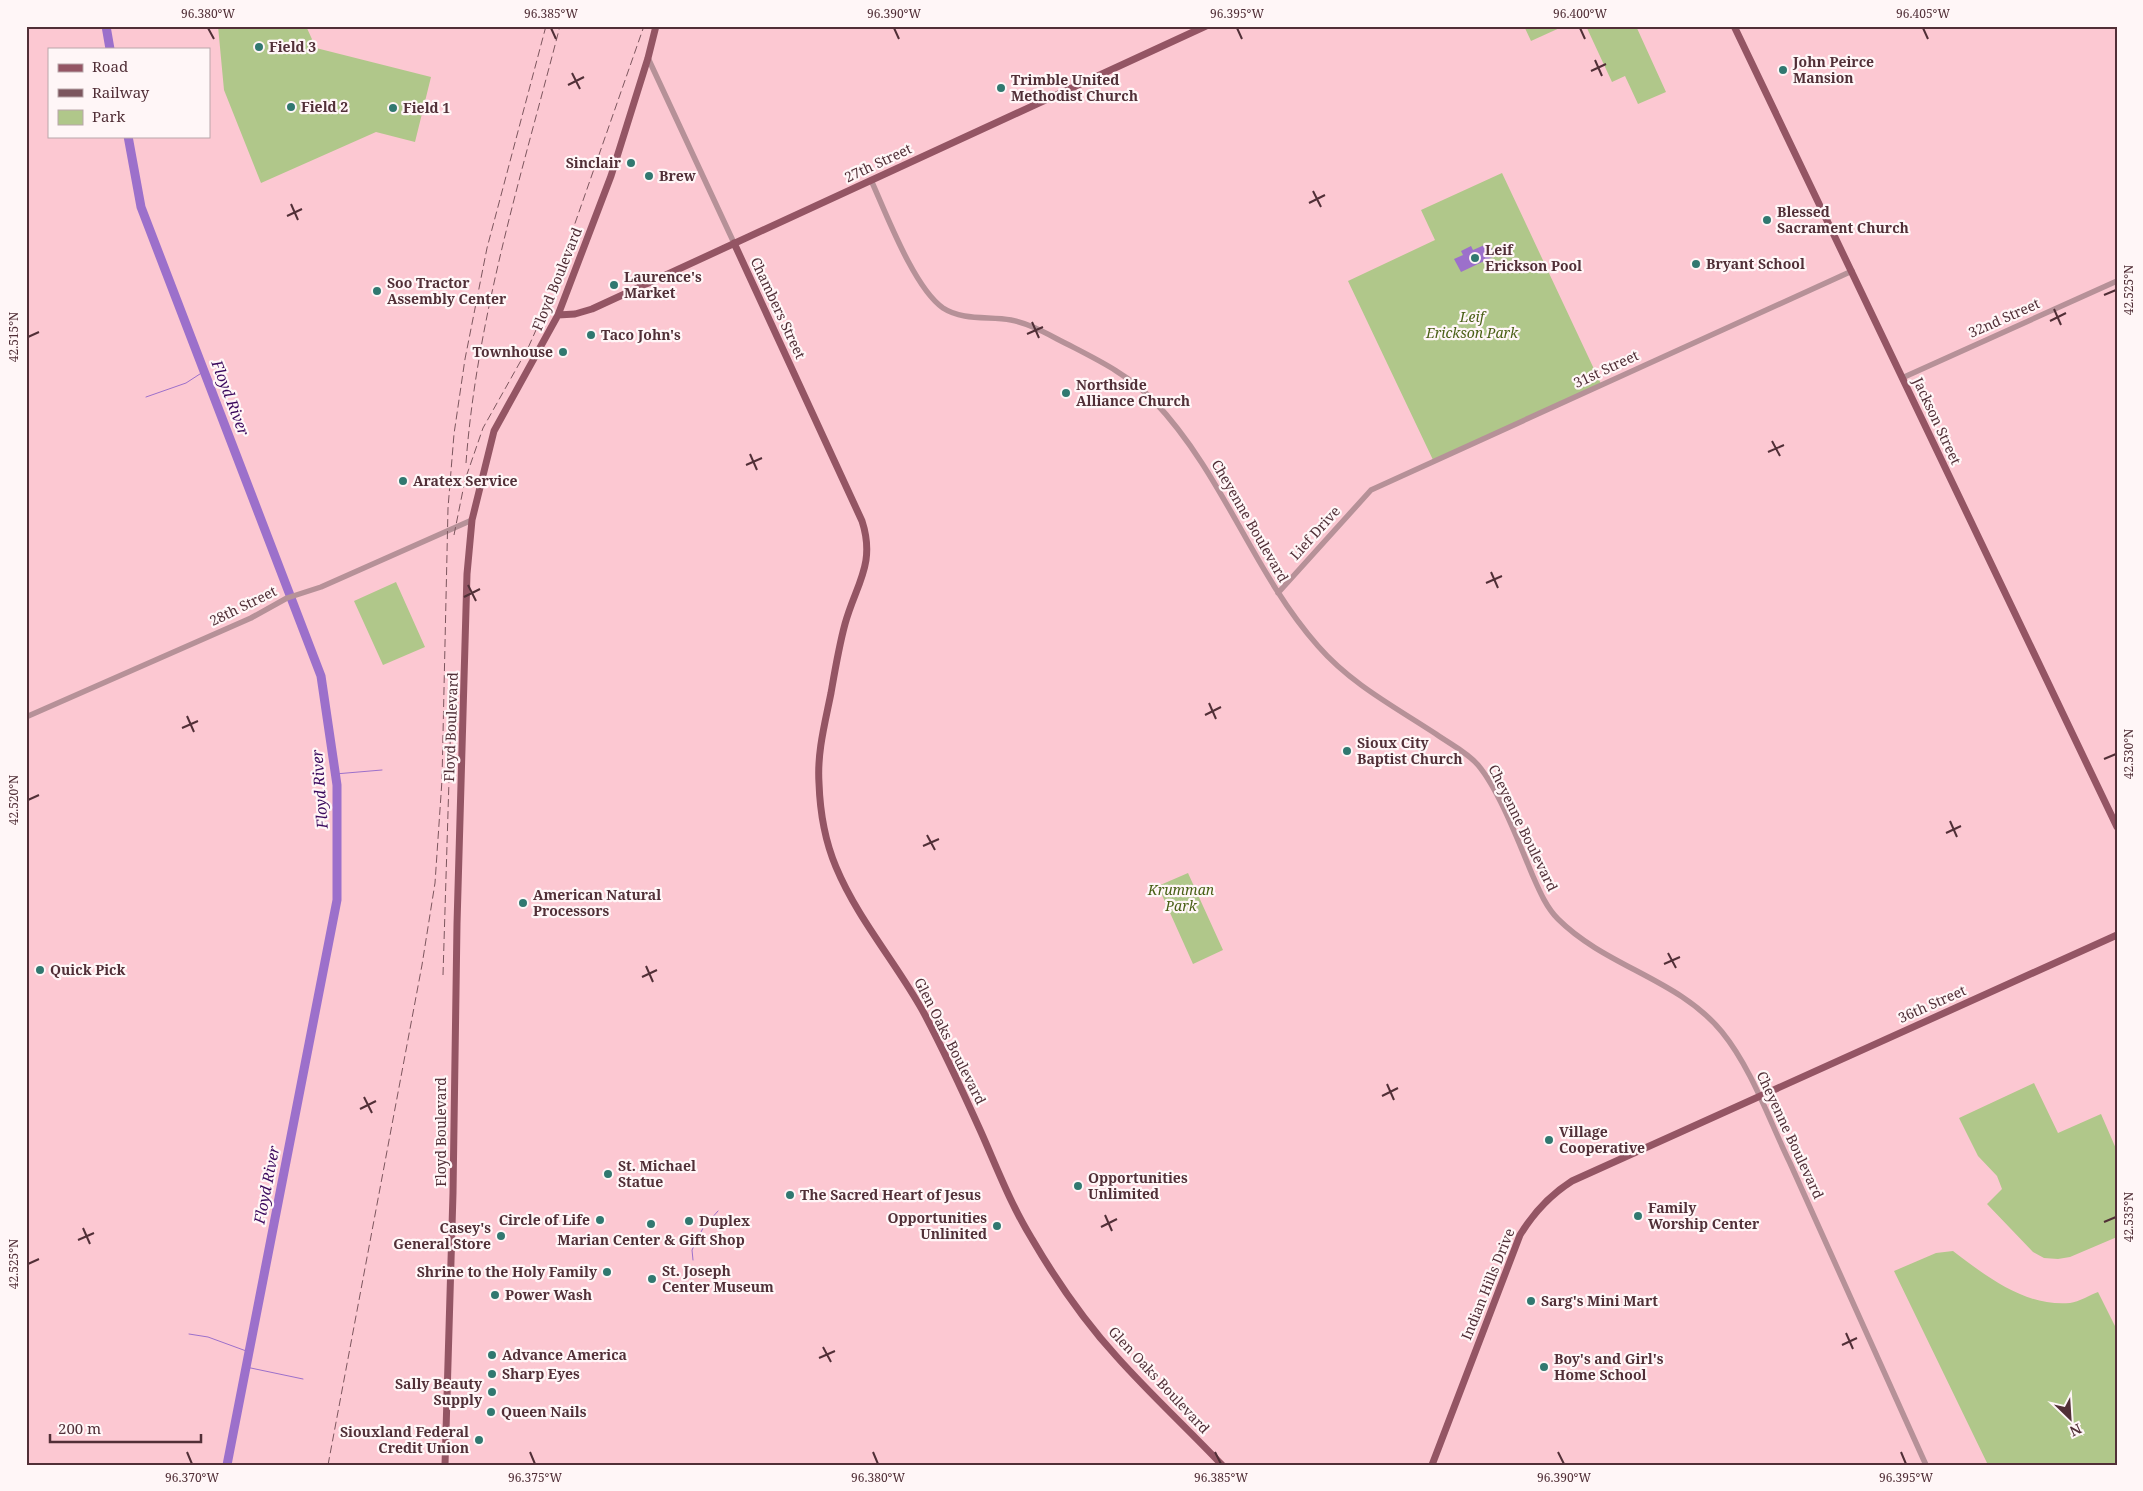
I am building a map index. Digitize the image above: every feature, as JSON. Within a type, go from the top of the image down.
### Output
[{"type":"main road","name":"Floyd Boulevard","points":[[445,1465],[453,1193],[457,914],[467,574],[472,520],[494,432],[558,315],[611,176],[648,58],[656,26]]},
{"type":"main road","name":"27th Street","points":[[558,315],[575,314],[592,309],[1206,26]]},
{"type":"main road","name":"Jackson Street","points":[[1734,26],[2117,827]]},
{"type":"main road","name":"Chambers Street","points":[[734,243],[862,521],[868,538],[867,562],[863,573]]},
{"type":"main road","name":"Glen Oaks Boulevard","points":[[863,573],[852,600],[844,628],[821,742],[818,780],[820,802],[823,823],[835,866],[851,897],[926,1017],[957,1079],[1008,1194],[1041,1254],[1068,1296],[1115,1355],[1222,1465]]},
{"type":"main road","name":"36th Street","points":[[1758,1096],[2117,935]]},
{"type":"main road","name":"Indian Hills Drive","points":[[1432,1465],[1508,1264],[1520,1235],[1536,1211],[1544,1202],[1572,1181],[1758,1096]]},
{"type":"street","name":"Chambers Street","points":[[648,58],[734,243]]},
{"type":"street","name":"Cheyenne Boulevard","points":[[871,180],[920,283],[942,308],[968,316],[1008,320],[1035,328],[1115,368],[1153,400],[1171,420],[1216,482],[1278,593],[1318,646],[1337,666],[1360,685],[1474,760],[1492,788],[1542,896],[1555,917],[1594,949],[1672,990],[1696,1006],[1720,1030],[1743,1064],[1830,1250],[1926,1465]]},
{"type":"street","name":"31st Street","points":[[1372,490],[1852,271]]},
{"type":"street","name":"32nd Street","points":[[1902,378],[2117,281]]},
{"type":"street","name":"Lief Drive","points":[[1278,593],[1372,490]]},
{"type":"street","name":"28th Street","points":[[26,718],[251,618],[287,598],[321,587],[472,520]]},
{"type":"green space","points":[[218,26],[306,26],[316,48],[431,77],[415,142],[376,132],[261,183],[224,90]]},
{"type":"green space","points":[[1524,26],[1564,26],[1531,41]]},
{"type":"green space","points":[[1586,26],[1636,26],[1666,92],[1638,104],[1625,76],[1612,82]]},
{"type":"green space","name":"Leif Erickson Park","points":[[1502,173],[1602,386],[1434,462],[1348,281],[1435,240],[1421,210]]},
{"type":"green space","points":[[396,582],[425,647],[383,665],[354,601]]},
{"type":"green space","name":"Krumman Park","points":[[1188,873],[1223,950],[1193,964],[1158,886]]},
{"type":"green space","points":[[2034,1083],[2058,1133],[2101,1114],[2117,1151],[2117,1237],[2070,1257],[2058,1259],[2044,1258],[2033,1252],[1987,1204],[2002,1189],[1997,1176],[1978,1156],[1959,1118]]},
{"type":"green space","points":[[1953,1251],[2007,1288],[2037,1300],[2053,1303],[2070,1303],[2098,1292],[2117,1330],[2117,1465],[1988,1465],[1894,1271],[1936,1253]]},
{"type":"shaded area","name":"Leif Erickson Pool","points":[[1489,243],[1495,256],[1461,272],[1454,259],[1463,255],[1461,251],[1471,246],[1473,250]]},
{"type":"waterway","name":"Floyd River","points":[[106,26],[110,48]]},
{"type":"waterway","name":"Floyd River","points":[[128,138],[141,207],[321,676],[337,785],[337,900],[227,1465]]},
{"type":"waterway","points":[[146,397],[186,383],[203,372]]},
{"type":"waterway","points":[[335,774],[382,770]]},
{"type":"waterway","points":[[693,1260],[692,1250],[703,1228],[718,1211]]},
{"type":"waterway","points":[[189,1334],[208,1337],[249,1352]]},
{"type":"waterway","points":[[246,1367],[303,1379]]},
{"type":"railway","points":[[328,1465],[422,965],[435,883],[442,780],[448,508],[454,434],[465,359],[487,248],[546,26]]},
{"type":"railway","points":[[466,463],[480,353],[491,298],[503,243],[560,26]]},
{"type":"railway","points":[[454,535],[465,480],[483,428],[528,348],[544,312],[644,26]]},
{"type":"railway","points":[[443,975],[451,715]]},
{"type":"place","name":"Field 3","points":[[259,47]]},
{"type":"place","name":"John Peirce Mansion","points":[[1783,70]]},
{"type":"place","name":"Trimble United Methodist Church","points":[[1001,88]]},
{"type":"place","name":"Field 2","points":[[291,107]]},
{"type":"place","name":"Field 1","points":[[393,108]]},
{"type":"place","name":"Sinclair","points":[[631,163]]},
{"type":"place","name":"Brew","points":[[649,176]]},
{"type":"place","name":"Blessed Sacrament Church","points":[[1767,220]]},
{"type":"place","name":"Leif Erickson Pool","points":[[1475,258]]},
{"type":"place","name":"Bryant School","points":[[1696,264]]},
{"type":"place","name":"Laurence's Market","points":[[614,285]]},
{"type":"place","name":"Soo Tractor Assembly Center","points":[[377,291]]},
{"type":"place","name":"Taco John's","points":[[591,335]]},
{"type":"place","name":"Townhouse","points":[[563,352]]},
{"type":"place","name":"Northside Alliance Church","points":[[1066,393]]},
{"type":"place","name":"Aratex Service","points":[[403,481]]},
{"type":"place","name":"Sioux City Baptist Church","points":[[1347,751]]},
{"type":"place","name":"American Natural Processors","points":[[523,903]]},
{"type":"place","name":"Quick Pick","points":[[40,970]]},
{"type":"place","name":"Village Cooperative","points":[[1549,1140]]},
{"type":"place","name":"St. Michael Statue","points":[[608,1174]]},
{"type":"place","name":"Opportunities Unlimited","points":[[1078,1186]]},
{"type":"place","name":"The Sacred Heart of Jesus","points":[[790,1195]]},
{"type":"place","name":"Family Worship Center","points":[[1638,1216]]},
{"type":"place","name":"Circle of Life","points":[[600,1220]]},
{"type":"place","name":"Duplex","points":[[689,1221]]},
{"type":"place","name":"Marian Center & Gift Shop","points":[[651,1224]]},
{"type":"place","name":"Opportunities Unlinited","points":[[997,1226]]},
{"type":"place","name":"Casey's General Store","points":[[501,1236]]},
{"type":"place","name":"Shrine to the Holy Family","points":[[607,1272]]},
{"type":"place","name":"St. Joseph Center Museum","points":[[652,1279]]},
{"type":"place","name":"Power Wash","points":[[495,1295]]},
{"type":"place","name":"Sarg's Mini Mart","points":[[1531,1301]]},
{"type":"place","name":"Advance America","points":[[492,1355]]},
{"type":"place","name":"Boy's and Girl's Home School","points":[[1544,1367]]},
{"type":"place","name":"Sharp Eyes","points":[[492,1374]]},
{"type":"place","name":"Sally Beauty Supply","points":[[492,1392]]},
{"type":"place","name":"Queen Nails","points":[[491,1412]]},
{"type":"place","name":"Siouxland Federal Credit Union","points":[[479,1440]]}]
